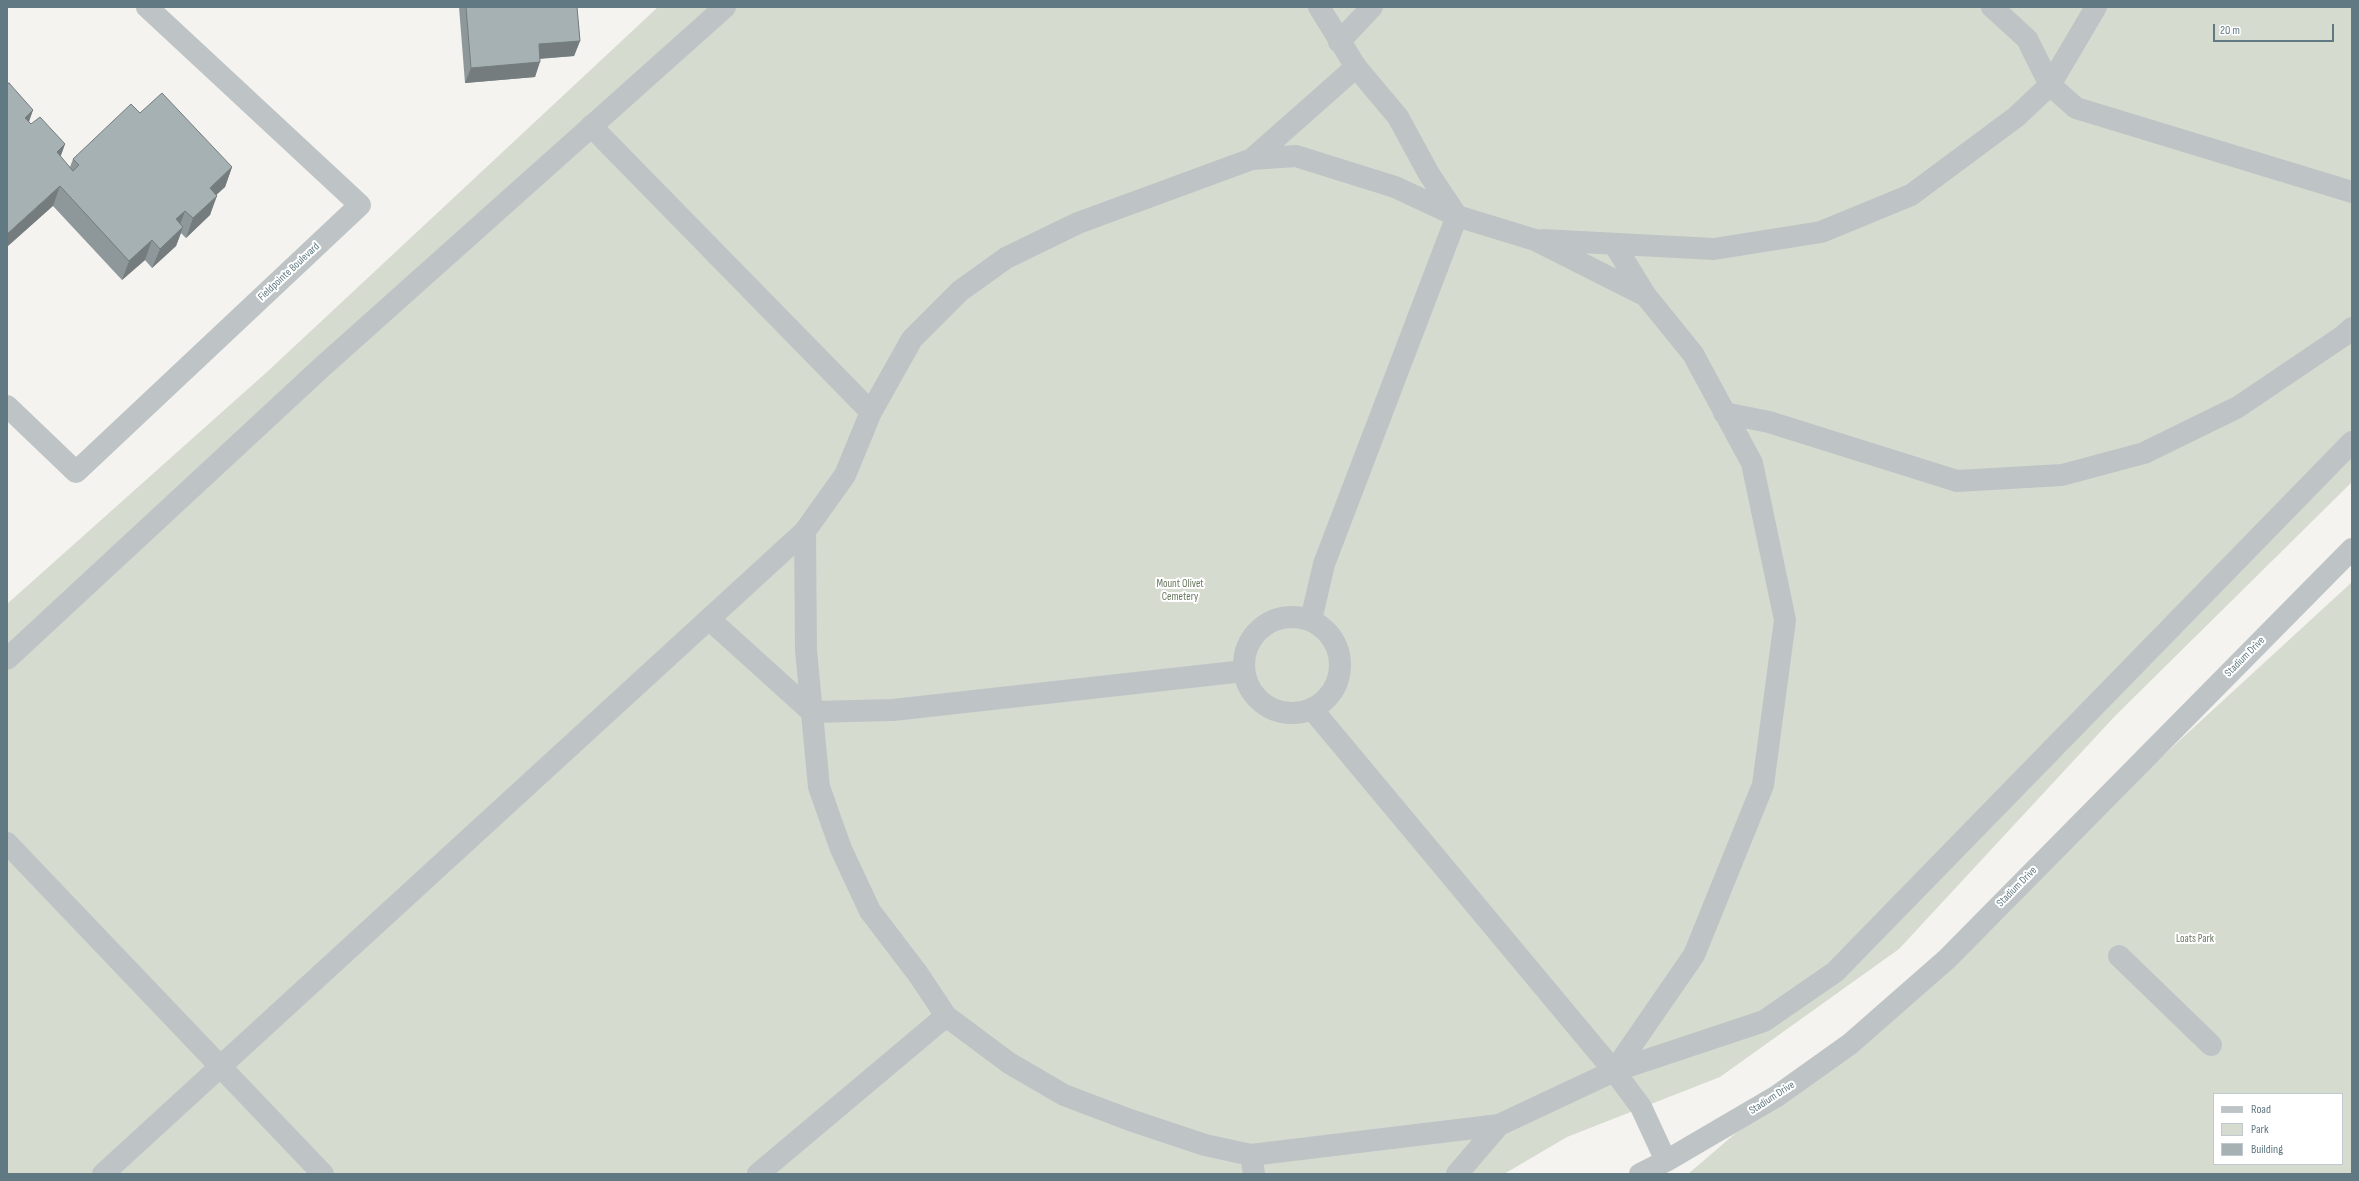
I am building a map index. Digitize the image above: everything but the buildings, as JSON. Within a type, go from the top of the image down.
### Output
[{"type":"street","name":"Fieldpointe Boulevard","points":[[7,406],[76,472],[360,205],[147,7]]},
{"type":"street","points":[[7,659],[328,362],[725,7]]},
{"type":"street","points":[[1319,7],[1339,42],[1356,67],[1398,117],[1429,174],[1457,216]]},
{"type":"street","points":[[1339,42],[1372,7]]},
{"type":"street","points":[[1992,7],[2027,39],[2050,85],[2076,108],[2352,192]]},
{"type":"street","points":[[1535,240],[1714,248],[1821,232],[1911,195],[2016,117],[2050,85],[2096,7]]},
{"type":"street","points":[[1252,159],[1356,67]]},
{"type":"street","points":[[591,126],[871,412]]},
{"type":"street","points":[[103,1174],[805,531],[845,475],[871,412],[912,339],[960,291],[1006,258],[1078,223],[1252,159],[1296,156],[1395,188],[1457,216],[1535,240],[1646,296]]},
{"type":"street","points":[[1303,618],[1457,216]]},
{"type":"street","points":[[1614,244],[1646,296],[1694,354],[1724,413],[1752,463],[1785,620],[1763,784],[1694,955],[1614,1071]]},
{"type":"street","points":[[1724,413],[1769,422],[1957,481],[2062,475],[2144,453],[2238,407],[2343,336],[2352,328]]},
{"type":"street","points":[[805,531],[806,650],[819,787],[841,849],[870,911],[918,974],[946,1016],[1009,1063],[1064,1095],[1130,1120],[1205,1145],[1253,1164],[1499,1125],[1614,1071],[1764,1022],[1834,972],[2352,442]]},
{"type":"street","name":"Stadium Drive","points":[[1640,1174],[1666,1161],[1777,1096],[1844,1049],[1946,959],[2352,549]]},
{"type":"street","points":[[1303,618],[1326,631],[1336,646],[1340,664],[1337,682],[1328,698],[1312,709],[1295,714],[1277,711],[1261,702],[1249,688],[1244,671],[1244,654],[1251,639],[1259,631],[1278,619],[1303,618]]},
{"type":"street","points":[[709,619],[812,712],[893,710],[1244,671]]},
{"type":"street","points":[[1312,709],[1614,1071],[1642,1107],[1666,1161]]},
{"type":"street","points":[[7,843],[222,1066],[323,1174]]},
{"type":"street","points":[[2119,956],[2211,1046]]},
{"type":"street","points":[[758,1174],[946,1016]]},
{"type":"street","points":[[1457,1174],[1499,1125]]},
{"type":"green space","name":"Mount Olivet Cemetery","points":[[658,7],[2352,7],[2352,482],[2115,716],[1899,949],[1720,1077],[1567,1137],[1504,1174],[7,1174],[7,604],[268,371]]},
{"type":"green space","name":"Loats Park","points":[[2352,582],[2352,1174],[1688,1174],[1982,922]]}]
